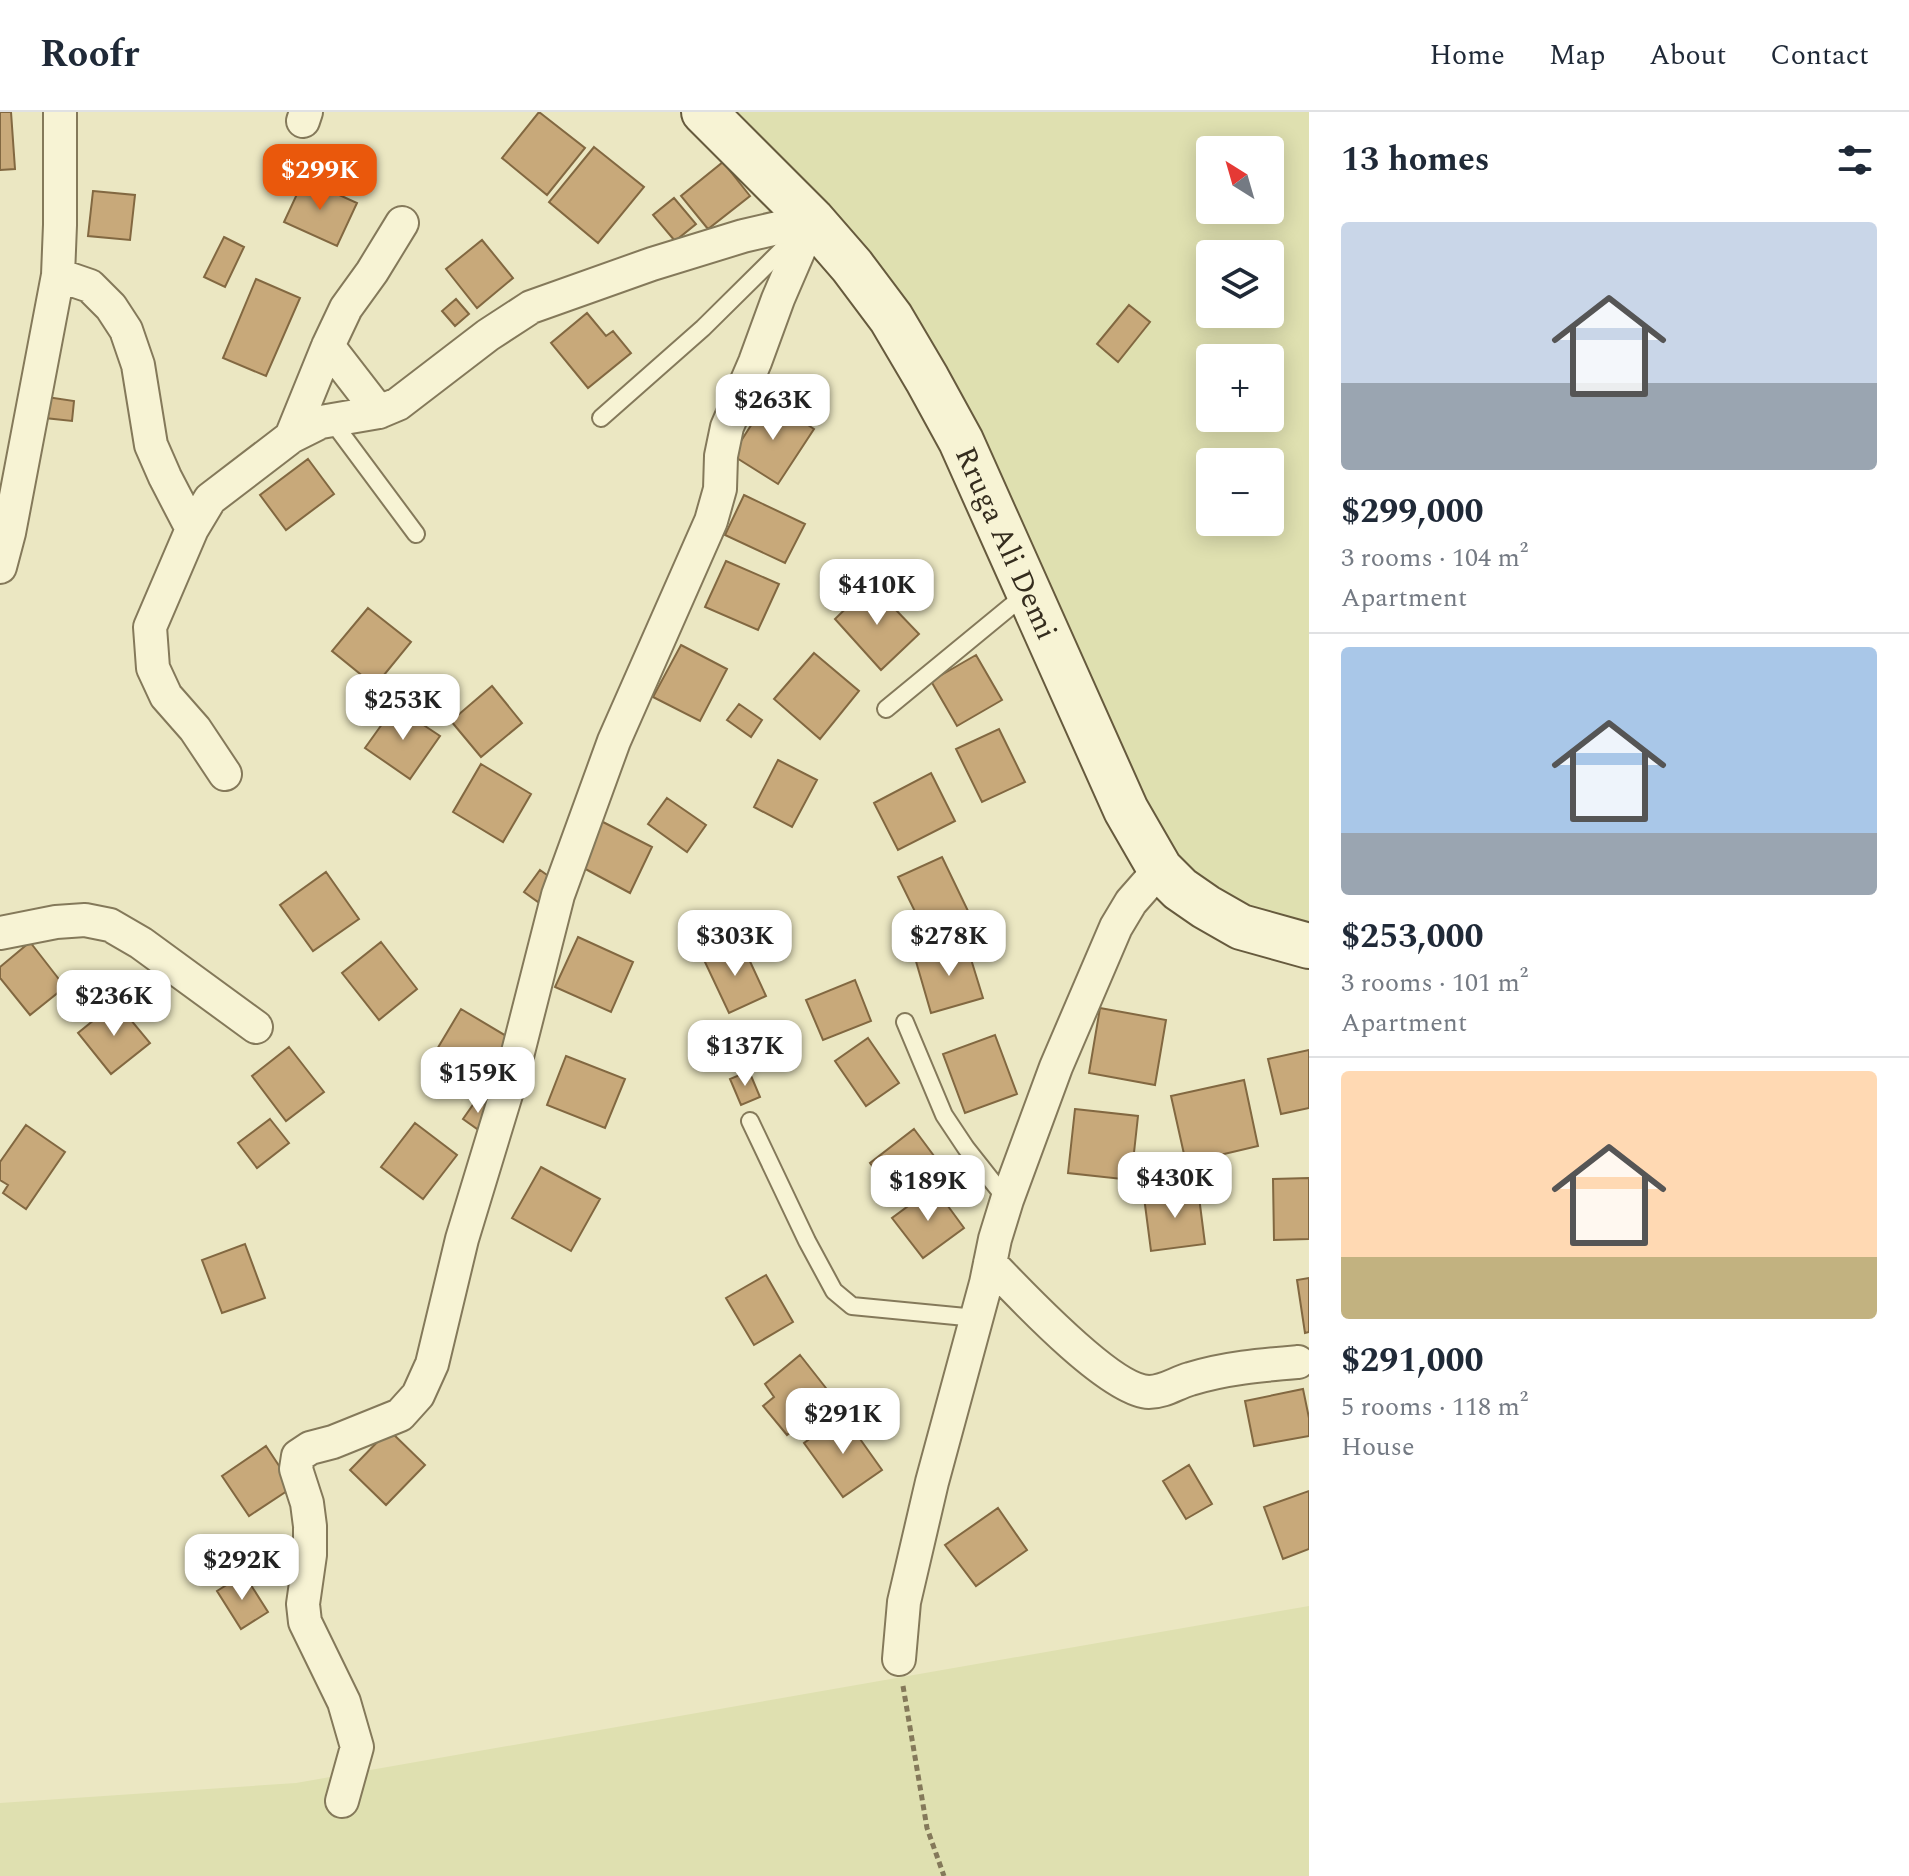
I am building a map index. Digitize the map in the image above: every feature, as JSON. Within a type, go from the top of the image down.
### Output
[{"type":"main road","name":"Rruga Ali Demi","points":[[704,112],[812,220],[891,318],[961,441],[1126,810],[1160,869],[1180,889],[1241,927],[1309,946]]},
{"type":"street","points":[[0,567],[58,275],[60,112]]},
{"type":"street","points":[[225,774],[195,729],[166,696],[153,668],[150,627],[192,529],[210,499],[291,437],[321,422],[379,412],[398,404],[488,335],[531,307],[652,264],[743,236],[812,220]]},
{"type":"street","points":[[342,1801],[357,1747],[344,1702],[305,1622],[303,1604],[310,1555],[310,1526],[307,1503],[296,1469],[298,1456],[310,1448],[347,1437],[400,1415],[418,1395],[432,1364],[462,1239],[514,1068],[558,895],[614,741],[711,521],[720,489],[721,456],[727,427],[812,220]]},
{"type":"street","points":[[291,437],[346,308],[402,223]]},
{"type":"street","points":[[58,275],[90,286],[111,307],[126,330],[138,365],[151,445],[192,529]]},
{"type":"street","points":[[328,346],[379,412]]},
{"type":"street","points":[[899,1659],[904,1602],[932,1482],[1007,1200],[1056,1067],[1116,927],[1131,902],[1160,869]]},
{"type":"street","points":[[0,933],[56,922],[85,920],[110,925],[141,943],[256,1027]]},
{"type":"street","points":[[990,1263],[1073,1344],[1110,1375],[1133,1389],[1150,1392],[1202,1376],[1247,1367],[1298,1362]]},
{"type":"lane","points":[[601,418],[703,328],[812,220]]},
{"type":"lane","points":[[332,421],[416,534]]},
{"type":"lane","points":[[886,709],[1029,591]]},
{"type":"lane","points":[[905,1022],[944,1115],[1007,1200]]},
{"type":"lane","points":[[750,1121],[834,1291],[852,1306],[976,1318]]},
{"type":"path","points":[[899,1659],[927,1828],[944,1876]]},
{"type":"green space","points":[[704,112],[1309,112],[1309,946],[1180,889],[927,379]]},
{"type":"green space","points":[[1309,1606],[1309,1876],[0,1876],[0,1803],[296,1783]]},
{"type":"building","points":[[0,112],[11,112],[15,169],[0,170]]},
{"type":"building","points":[[539,112],[585,148],[547,195],[502,158]]},
{"type":"building","points":[[594,147],[644,187],[598,243],[549,202]]},
{"type":"building","points":[[723,162],[750,196],[708,229],[681,196]]},
{"type":"building","points":[[304,179],[357,203],[337,246],[284,222]]},
{"type":"building","points":[[93,191],[135,195],[130,240],[88,236]]},
{"type":"building","points":[[674,198],[696,224],[675,241],[653,215]]},
{"type":"building","points":[[224,237],[244,247],[225,287],[204,277]]},
{"type":"building","points":[[482,240],[513,278],[477,308],[446,269]]},
{"type":"building","points":[[256,279],[300,298],[266,376],[223,358]]},
{"type":"building","points":[[456,299],[469,314],[455,326],[442,311]]},
{"type":"building","points":[[1129,305],[1150,322],[1118,362],[1097,344]]},
{"type":"building","points":[[587,313],[606,336],[613,331],[631,353],[588,388],[551,343]]},
{"type":"building","points":[[47,397],[74,401],[72,421],[45,418]]},
{"type":"building","points":[[768,399],[814,429],[778,484],[732,455]]},
{"type":"building","points":[[308,459],[334,494],[286,530],[260,495]]},
{"type":"building","points":[[744,495],[805,524],[785,563],[725,535]]},
{"type":"building","points":[[726,561],[779,584],[758,630],[705,607]]},
{"type":"building","points":[[871,584],[919,634],[881,670],[835,619]]},
{"type":"building","points":[[368,608],[411,642],[375,686],[332,651]]},
{"type":"building","points":[[681,645],[727,669],[700,721],[653,697]]},
{"type":"building","points":[[814,653],[859,691],[820,739],[774,699]]},
{"type":"building","points":[[976,655],[1002,700],[957,726],[931,681]]},
{"type":"building","points":[[492,686],[522,723],[481,757],[451,721]]},
{"type":"building","points":[[739,704],[762,720],[751,737],[727,720]]},
{"type":"building","points":[[395,706],[440,736],[410,779],[365,748]]},
{"type":"building","points":[[999,729],[1025,782],[982,802],[956,749]]},
{"type":"building","points":[[778,760],[817,780],[792,827],[754,807]]},
{"type":"building","points":[[481,764],[531,794],[503,842],[453,812]]},
{"type":"building","points":[[931,773],[955,821],[898,850],[874,803]]},
{"type":"building","points":[[667,798],[706,825],[687,852],[648,824]]},
{"type":"building","points":[[601,821],[652,847],[630,893],[578,865]]},
{"type":"building","points":[[942,857],[969,913],[926,934],[898,877]]},
{"type":"building","points":[[540,870],[554,880],[538,902],[524,892]]},
{"type":"building","points":[[326,872],[359,919],[313,951],[280,905]]},
{"type":"building","points":[[578,937],[633,962],[611,1012],[555,987]]},
{"type":"building","points":[[30,942],[65,987],[30,1015],[0,978],[0,967]]},
{"type":"building","points":[[381,942],[417,989],[379,1020],[342,973]]},
{"type":"building","points":[[741,942],[766,996],[729,1013],[704,960]]},
{"type":"building","points":[[966,943],[983,998],[931,1013],[915,958]]},
{"type":"building","points":[[855,980],[871,1021],[823,1040],[806,1000]]},
{"type":"building","points":[[116,1002],[150,1043],[111,1074],[78,1033]]},
{"type":"building","points":[[1100,1008],[1166,1020],[1155,1085],[1089,1073]]},
{"type":"building","points":[[461,1009],[513,1040],[482,1092],[430,1061]]},
{"type":"building","points":[[756,1029],[771,1059],[754,1068],[739,1038]]},
{"type":"building","points":[[995,1035],[1017,1094],[965,1113],[943,1054]]},
{"type":"building","points":[[868,1038],[899,1083],[866,1106],[835,1061]]},
{"type":"building","points":[[289,1047],[324,1092],[286,1121],[252,1076]]},
{"type":"building","points":[[1309,1050],[1309,1108],[1281,1114],[1268,1059]]},
{"type":"building","points":[[566,1056],[625,1079],[605,1128],[547,1105]]},
{"type":"building","points":[[749,1071],[760,1097],[741,1105],[730,1079]]},
{"type":"building","points":[[1244,1080],[1258,1146],[1186,1163],[1171,1096]]},
{"type":"building","points":[[477,1099],[494,1111],[480,1131],[463,1119]]},
{"type":"building","points":[[1075,1109],[1138,1116],[1131,1180],[1068,1173]]},
{"type":"building","points":[[270,1119],[289,1143],[257,1168],[238,1143]]},
{"type":"building","points":[[415,1123],[457,1155],[423,1199],[381,1167]]},
{"type":"building","points":[[26,1125],[65,1152],[26,1209],[3,1193],[8,1185],[0,1180],[0,1162]]},
{"type":"building","points":[[914,1129],[940,1164],[896,1198],[870,1163]]},
{"type":"building","points":[[541,1167],[600,1199],[571,1251],[512,1218]]},
{"type":"building","points":[[1309,1178],[1309,1239],[1274,1240],[1273,1179]]},
{"type":"building","points":[[934,1187],[964,1228],[923,1258],[892,1218]]},
{"type":"building","points":[[1198,1189],[1205,1244],[1151,1251],[1144,1197]]},
{"type":"building","points":[[245,1244],[265,1298],[222,1313],[202,1260]]},
{"type":"building","points":[[766,1275],[793,1322],[754,1345],[726,1298]]},
{"type":"building","points":[[1309,1278],[1309,1332],[1305,1333],[1297,1280]]},
{"type":"building","points":[[800,1355],[833,1397],[787,1435],[763,1406],[774,1397],[765,1384]]},
{"type":"building","points":[[1303,1389],[1309,1436],[1254,1446],[1245,1401]]},
{"type":"building","points":[[843,1415],[882,1470],[843,1497],[804,1443]]},
{"type":"building","points":[[389,1430],[425,1465],[386,1505],[350,1470]]},
{"type":"building","points":[[266,1446],[293,1487],[249,1516],[222,1476]]},
{"type":"building","points":[[1189,1465],[1212,1504],[1186,1519],[1163,1481]]},
{"type":"building","points":[[1309,1491],[1309,1549],[1283,1559],[1264,1507]]},
{"type":"building","points":[[998,1508],[1027,1550],[976,1586],[945,1545]]},
{"type":"building","points":[[244,1574],[268,1612],[241,1629],[217,1591]]}]
